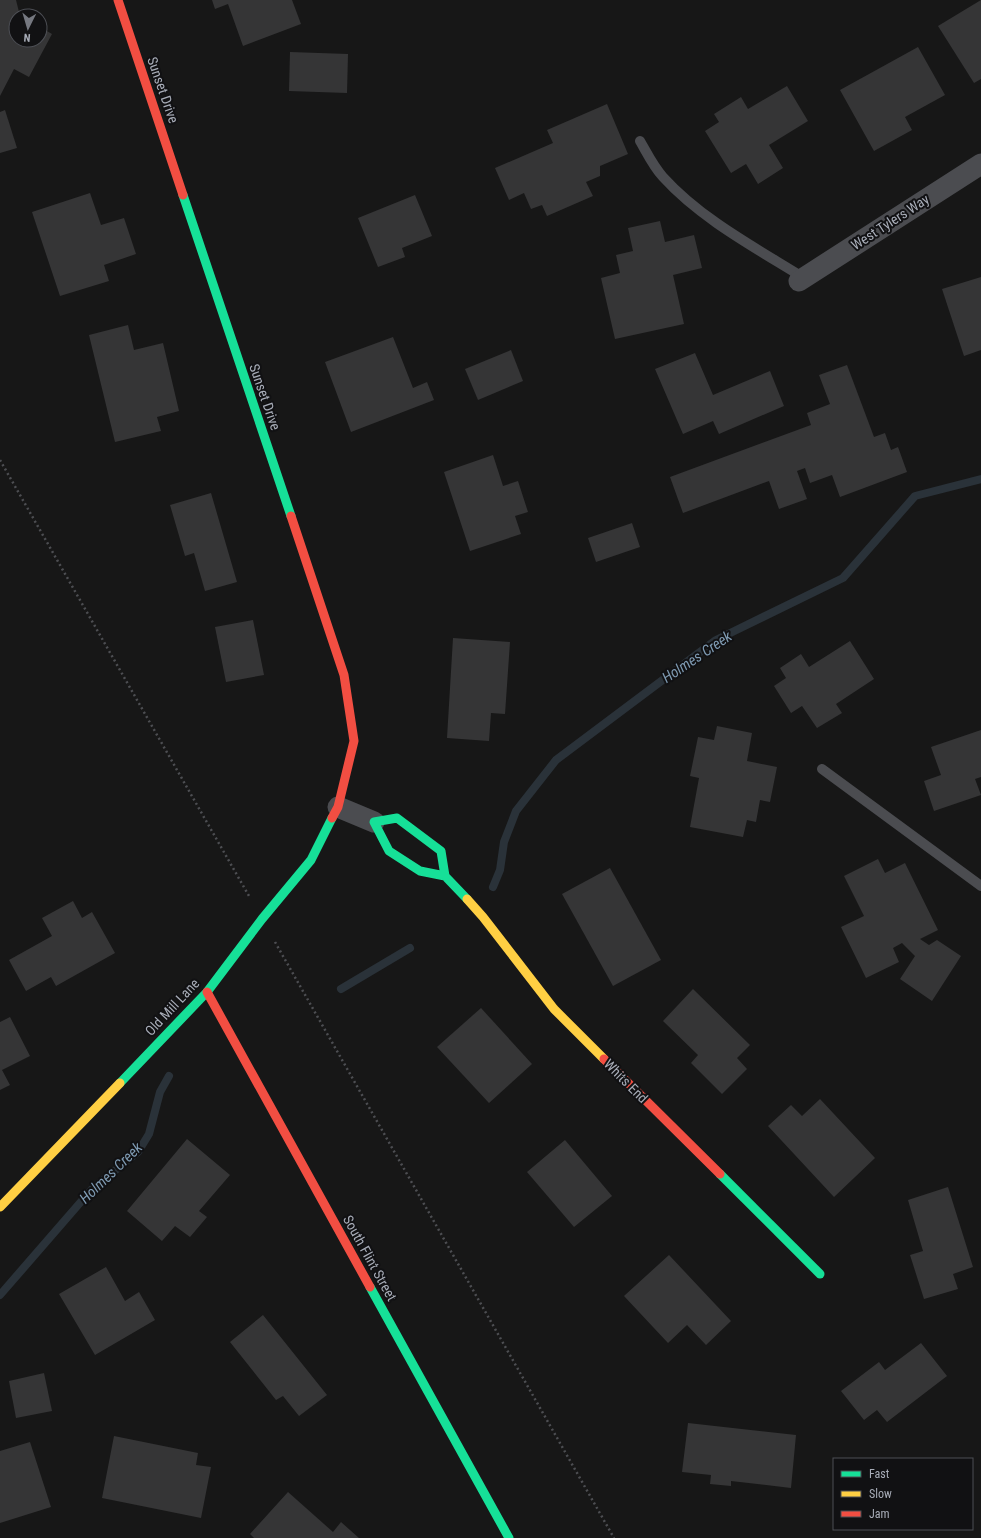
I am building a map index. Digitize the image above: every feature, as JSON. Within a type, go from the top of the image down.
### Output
[{"type":"main road","name":"Sunset Drive","points":[[118,0],[344,675],[354,741],[338,807]]},
{"type":"main road","name":"Old Mill Lane","points":[[0,1207],[207,992],[262,919],[311,860],[338,807]]},
{"type":"main road","points":[[397,818],[441,851],[445,876],[420,871],[389,851],[374,822],[397,818]]},
{"type":"main road","name":"Whits End","points":[[445,876],[484,917],[554,1009],[820,1274]]},
{"type":"main road","name":"South Flint Street","points":[[207,992],[509,1538]]},
{"type":"street","name":"West Tylers Way","points":[[802,279],[981,164]]},
{"type":"street","points":[[338,807],[374,822]]},
{"type":"lane","points":[[640,141],[650,160],[663,176],[696,207],[729,231],[802,279]]},
{"type":"lane","points":[[822,769],[981,886]]},
{"type":"path","points":[[0,460],[614,1538]]},
{"type":"building","points":[[0,0],[16,0],[18,8],[8,8],[8,48],[45,48],[29,77],[14,69],[0,96]]},
{"type":"building","points":[[212,0],[292,0],[301,24],[243,46],[228,4],[215,9]]},
{"type":"building","points":[[981,0],[981,79],[974,83],[938,26]]},
{"type":"building","points":[[48,32],[52,34],[48,41]]},
{"type":"building","points":[[918,47],[945,95],[905,117],[912,130],[874,151],[840,90]]},
{"type":"building","points":[[290,52],[348,54],[347,93],[289,91]]},
{"type":"building","points":[[787,86],[808,121],[769,145],[783,168],[758,184],[746,164],[731,173],[705,131],[719,122],[714,114],[741,97],[748,109]]},
{"type":"building","points":[[607,104],[628,154],[600,166],[600,176],[586,182],[593,196],[547,216],[542,205],[531,209],[524,193],[509,200],[495,168],[553,143],[547,130]]},
{"type":"building","points":[[5,110],[17,148],[0,153],[0,112]]},
{"type":"building","points":[[90,193],[101,225],[124,218],[136,254],[104,265],[109,281],[60,296],[32,212]]},
{"type":"building","points":[[415,195],[432,236],[402,248],[405,257],[378,267],[358,218]]},
{"type":"building","points":[[660,221],[665,242],[694,235],[702,268],[673,275],[684,324],[615,339],[601,278],[620,273],[616,255],[633,251],[628,228]]},
{"type":"building","points":[[981,277],[981,350],[964,356],[942,289]]},
{"type":"building","points":[[128,325],[134,350],[163,343],[179,411],[157,417],[161,431],[115,442],[89,335]]},
{"type":"building","points":[[393,337],[413,388],[427,382],[434,400],[351,432],[325,362]]},
{"type":"building","points":[[511,350],[523,381],[478,400],[465,369]]},
{"type":"building","points":[[695,353],[713,395],[770,371],[784,406],[719,434],[713,421],[683,434],[655,369]]},
{"type":"building","points":[[847,365],[874,437],[885,433],[891,450],[898,447],[907,472],[840,497],[832,475],[810,483],[805,468],[797,471],[807,499],[779,509],[769,481],[683,513],[670,477],[811,425],[807,413],[830,404],[819,375]]},
{"type":"building","points":[[493,455],[503,486],[518,481],[528,512],[515,516],[521,534],[470,551],[444,472]]},
{"type":"building","points":[[211,493],[237,582],[205,591],[194,553],[185,556],[170,505]]},
{"type":"building","points":[[632,523],[640,547],[596,562],[588,538]]},
{"type":"building","points":[[253,620],[264,675],[226,682],[215,627]]},
{"type":"building","points":[[453,638],[510,642],[505,714],[491,713],[489,741],[447,738]]},
{"type":"building","points":[[850,641],[874,679],[836,704],[842,713],[817,728],[802,706],[791,713],[774,686],[786,678],[780,668],[801,654],[809,667]]},
{"type":"building","points":[[717,726],[752,733],[747,761],[777,767],[770,802],[760,800],[756,822],[747,820],[743,837],[690,827],[699,778],[690,776],[698,737],[714,740]]},
{"type":"building","points":[[981,730],[981,777],[975,779],[981,795],[934,811],[924,781],[941,775],[931,747]]},
{"type":"building","points":[[878,859],[885,873],[905,863],[938,930],[920,939],[929,945],[937,940],[961,956],[932,1001],[900,979],[915,956],[902,943],[893,948],[899,962],[866,978],[841,927],[864,916],[844,876]]},
{"type":"building","points":[[610,868],[661,960],[613,986],[562,894]]},
{"type":"building","points":[[73,901],[82,918],[92,912],[115,953],[56,986],[51,977],[26,991],[9,960],[52,936],[42,918]]},
{"type":"building","points":[[693,989],[750,1045],[737,1058],[747,1069],[722,1094],[691,1063],[698,1055],[663,1021]]},
{"type":"building","points":[[481,1008],[532,1064],[489,1103],[437,1047]]},
{"type":"building","points":[[10,1017],[30,1056],[2,1070],[10,1085],[0,1090],[0,1022]]},
{"type":"building","points":[[820,1099],[875,1158],[834,1197],[768,1126],[791,1105],[802,1116]]},
{"type":"building","points":[[187,1139],[230,1175],[199,1211],[207,1217],[190,1237],[175,1226],[162,1241],[127,1211]]},
{"type":"building","points":[[565,1140],[612,1196],[574,1227],[527,1172]]},
{"type":"building","points":[[948,1187],[973,1267],[953,1274],[958,1289],[924,1299],[910,1255],[923,1251],[908,1200]]},
{"type":"building","points":[[669,1255],[731,1321],[706,1345],[687,1325],[668,1343],[624,1296]]},
{"type":"building","points":[[106,1267],[125,1301],[139,1292],[155,1320],[95,1355],[59,1294]]},
{"type":"building","points":[[263,1315],[327,1395],[299,1416],[283,1396],[276,1400],[230,1342]]},
{"type":"building","points":[[921,1343],[947,1376],[887,1422],[877,1410],[864,1420],[841,1391],[879,1362],[885,1370]]},
{"type":"building","points":[[44,1373],[52,1411],[16,1418],[9,1381]]},
{"type":"building","points":[[688,1423],[796,1435],[791,1488],[731,1481],[731,1486],[710,1484],[711,1475],[682,1472]]},
{"type":"building","points":[[114,1436],[198,1453],[196,1465],[211,1467],[201,1518],[102,1498]]},
{"type":"building","points":[[30,1442],[51,1507],[0,1523],[0,1451]]},
{"type":"building","points":[[288,1492],[333,1532],[341,1522],[359,1538],[254,1538],[250,1534]]},
{"type":"waterway","name":"Holmes Creek","points":[[493,887],[500,870],[504,842],[516,811],[556,760],[716,640],[843,578],[915,496],[981,479]]},
{"type":"waterway","name":"Holmes Creek","points":[[341,989],[410,948]]},
{"type":"waterway","name":"Holmes Creek","points":[[0,1295],[92,1189],[138,1152],[149,1134],[160,1092],[169,1076]]},
{"type":"traffic: fast","points":[[183,195],[291,516]]},
{"type":"traffic: fast","points":[[120,1083],[207,992],[262,919],[311,860],[332,818]]},
{"type":"traffic: fast","points":[[445,876],[420,871],[389,851],[374,822],[397,818],[441,851],[445,876],[467,899]]},
{"type":"traffic: fast","points":[[720,1174],[820,1274]]},
{"type":"traffic: fast","points":[[370,1287],[509,1538]]},
{"type":"traffic: slow","points":[[467,899],[483,917],[554,1009],[604,1059]]},
{"type":"traffic: slow","points":[[0,1207],[120,1083]]},
{"type":"traffic: jam","points":[[118,0],[183,195]]},
{"type":"traffic: jam","points":[[291,516],[344,675],[354,741],[338,807],[332,818]]},
{"type":"traffic: jam","points":[[207,992],[370,1287]]},
{"type":"traffic: jam","points":[[604,1059],[720,1174]]}]
